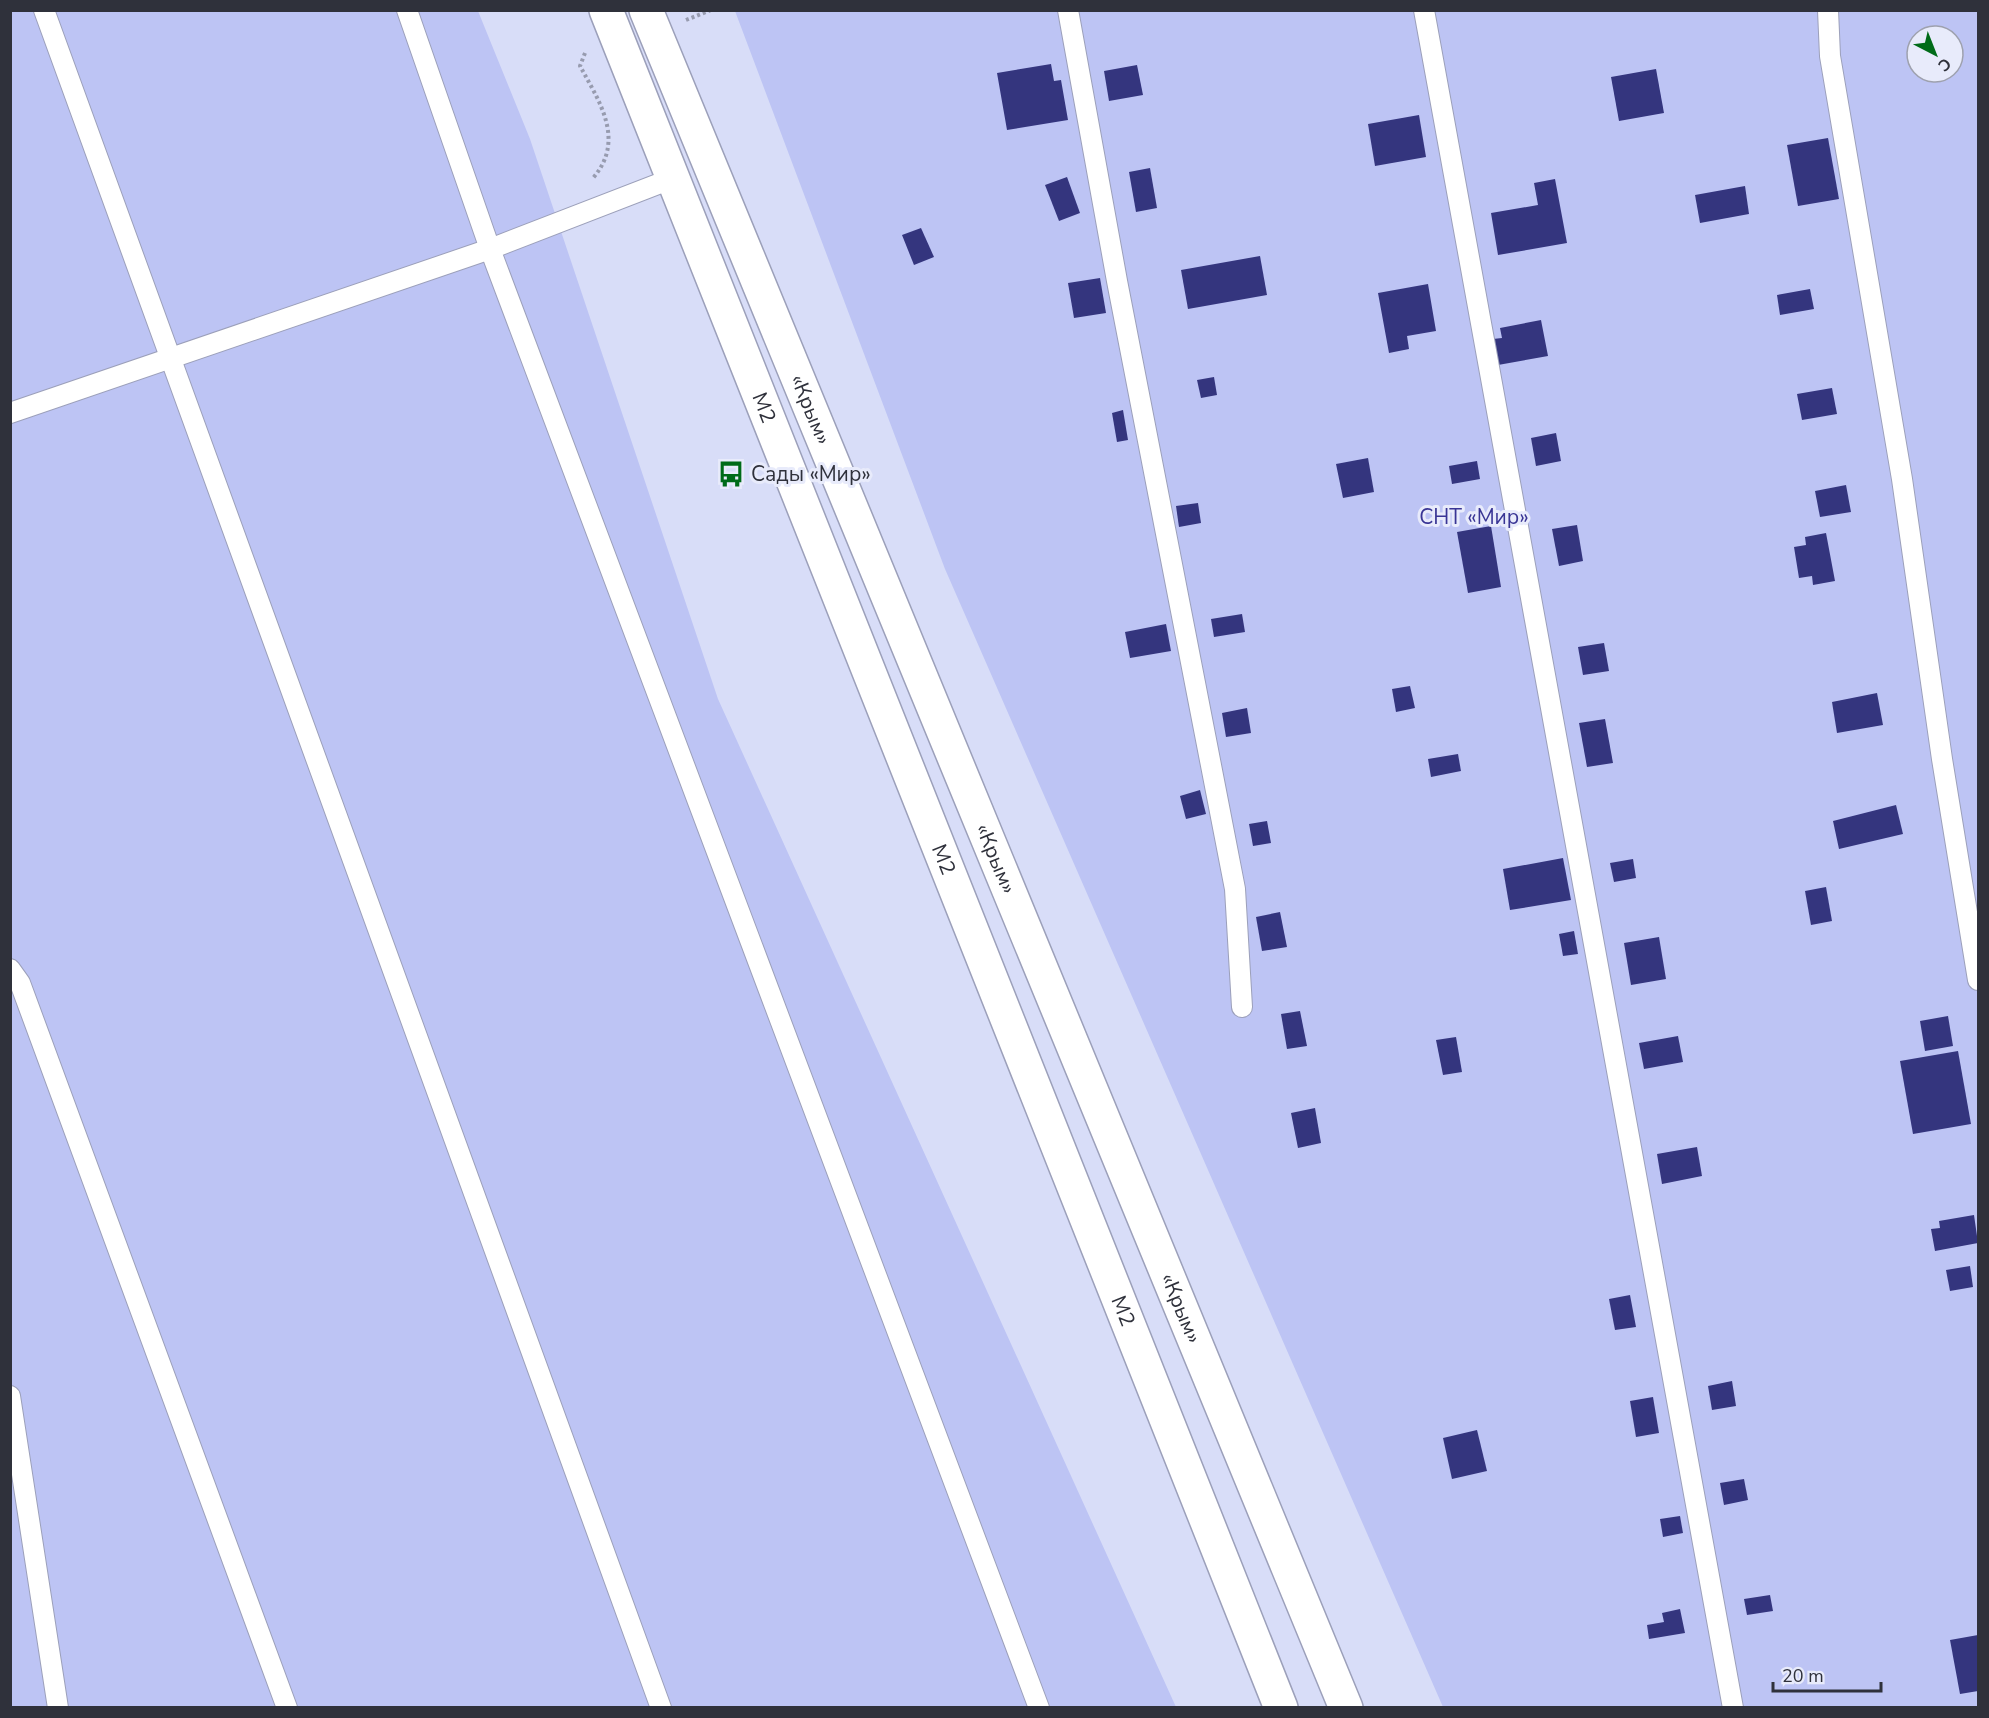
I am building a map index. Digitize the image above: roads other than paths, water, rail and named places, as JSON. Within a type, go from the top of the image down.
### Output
[{"type":"highway","name":"М2","points":[[606,10],[671,179],[1281,1707]]},
{"type":"highway","name":"«Крым»","points":[[646,10],[1346,1707]]},
{"type":"lane","points":[[44,10],[661,1707]]},
{"type":"lane","points":[[406,10],[490,249],[1039,1707]]},
{"type":"lane","points":[[1068,10],[1117,281],[1235,889],[1242,1007]]},
{"type":"lane","points":[[1424,10],[1733,1707]]},
{"type":"lane","points":[[1827,10],[1830,56],[1902,479],[1942,759],[1978,980]]},
{"type":"lane","points":[[10,412],[490,249],[671,179]]},
{"type":"lane","points":[[10,969],[20,983],[287,1707]]},
{"type":"lane","points":[[10,1396],[17,1470],[58,1707]]},
{"type":"place","name":"Сады «Мир»","points":[[731,474]]},
{"type":"park label","name":"СНТ «Мир»","points":[[1474,517]]}]
